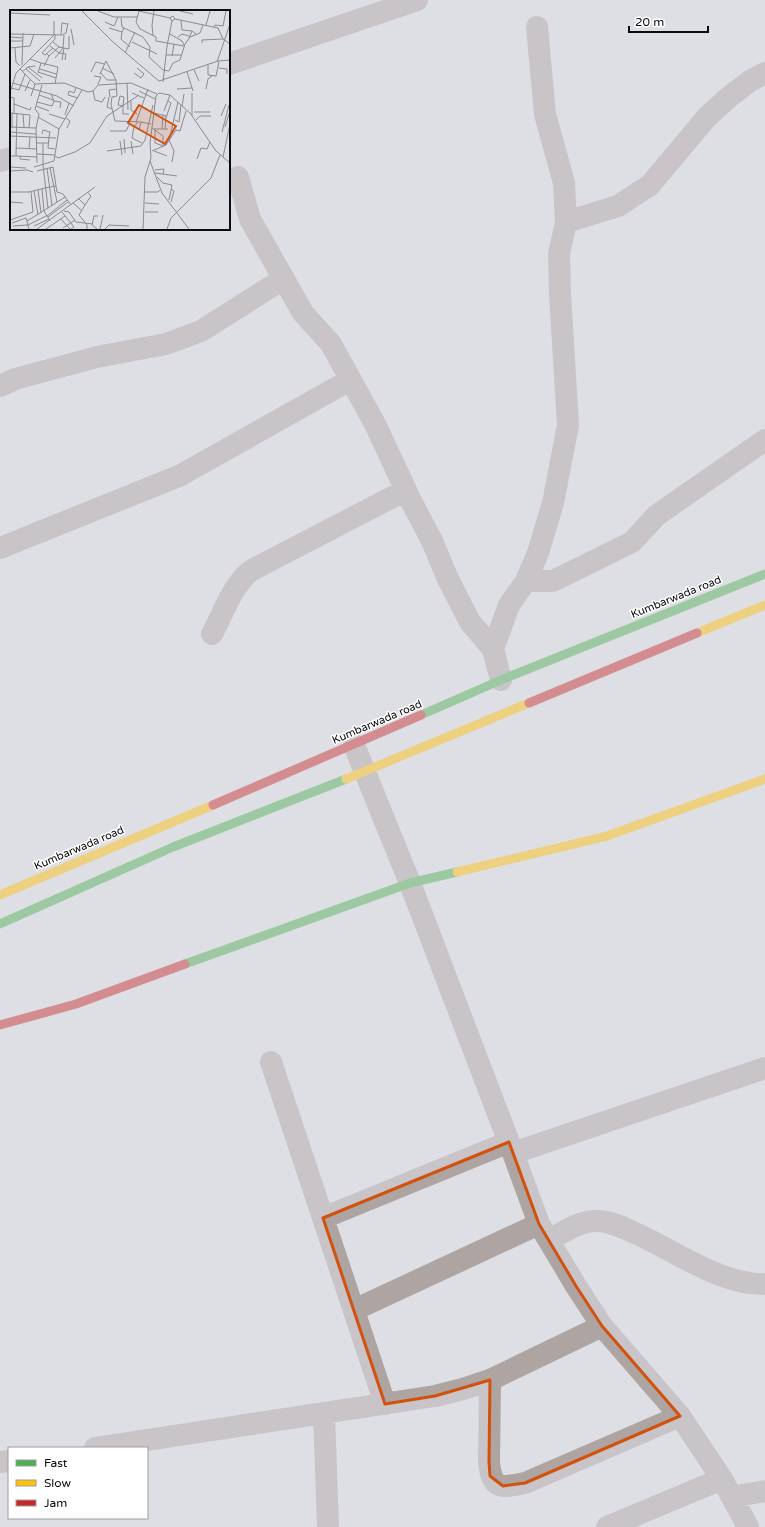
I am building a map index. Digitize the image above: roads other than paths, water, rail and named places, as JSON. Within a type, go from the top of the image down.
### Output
[{"type":"street","points":[[230,64],[417,0]]},
{"type":"street","points":[[493,649],[509,606],[526,581],[538,553],[553,503],[568,425],[559,254],[566,222],[564,183],[545,114],[537,28]]},
{"type":"street","points":[[566,222],[618,206],[650,184],[707,117],[729,97],[750,81],[765,73]]},
{"type":"street","points":[[0,161],[10,158]]},
{"type":"street","points":[[238,177],[250,219],[303,313],[331,344],[375,424],[406,490],[432,540],[448,579],[470,622],[493,649],[502,680]]},
{"type":"street","points":[[0,386],[15,379],[97,357],[166,344],[186,337],[201,331],[283,279]]},
{"type":"street","points":[[0,548],[179,476],[350,380]]},
{"type":"street","points":[[526,581],[553,581],[632,542],[657,515],[765,440]]},
{"type":"street","points":[[212,634],[239,583],[245,575],[259,566],[406,490]]},
{"type":"street","name":"Kumbarwada road","points":[[0,895],[354,745],[502,680],[765,574]]},
{"type":"street","points":[[0,924],[173,847],[365,771],[765,605]]},
{"type":"street","points":[[354,745],[410,883],[544,1232],[602,1326],[680,1416],[727,1488],[748,1527]]},
{"type":"street","points":[[0,1025],[76,1004],[410,883],[607,836],[765,779]]},
{"type":"street","points":[[271,1062],[385,1404]]},
{"type":"street","points":[[323,1218],[511,1148],[765,1068]]},
{"type":"street","points":[[354,1310],[544,1232],[597,1221],[619,1226],[650,1240],[685,1259],[736,1281],[765,1284]]},
{"type":"street","points":[[102,1447],[435,1396],[464,1389],[490,1380],[602,1326]]},
{"type":"street","points":[[490,1380],[490,1476],[495,1483],[503,1486],[525,1483],[680,1416]]},
{"type":"street","points":[[324,1413],[328,1527]]},
{"type":"street","points":[[607,1527],[727,1488],[765,1491]]}]
